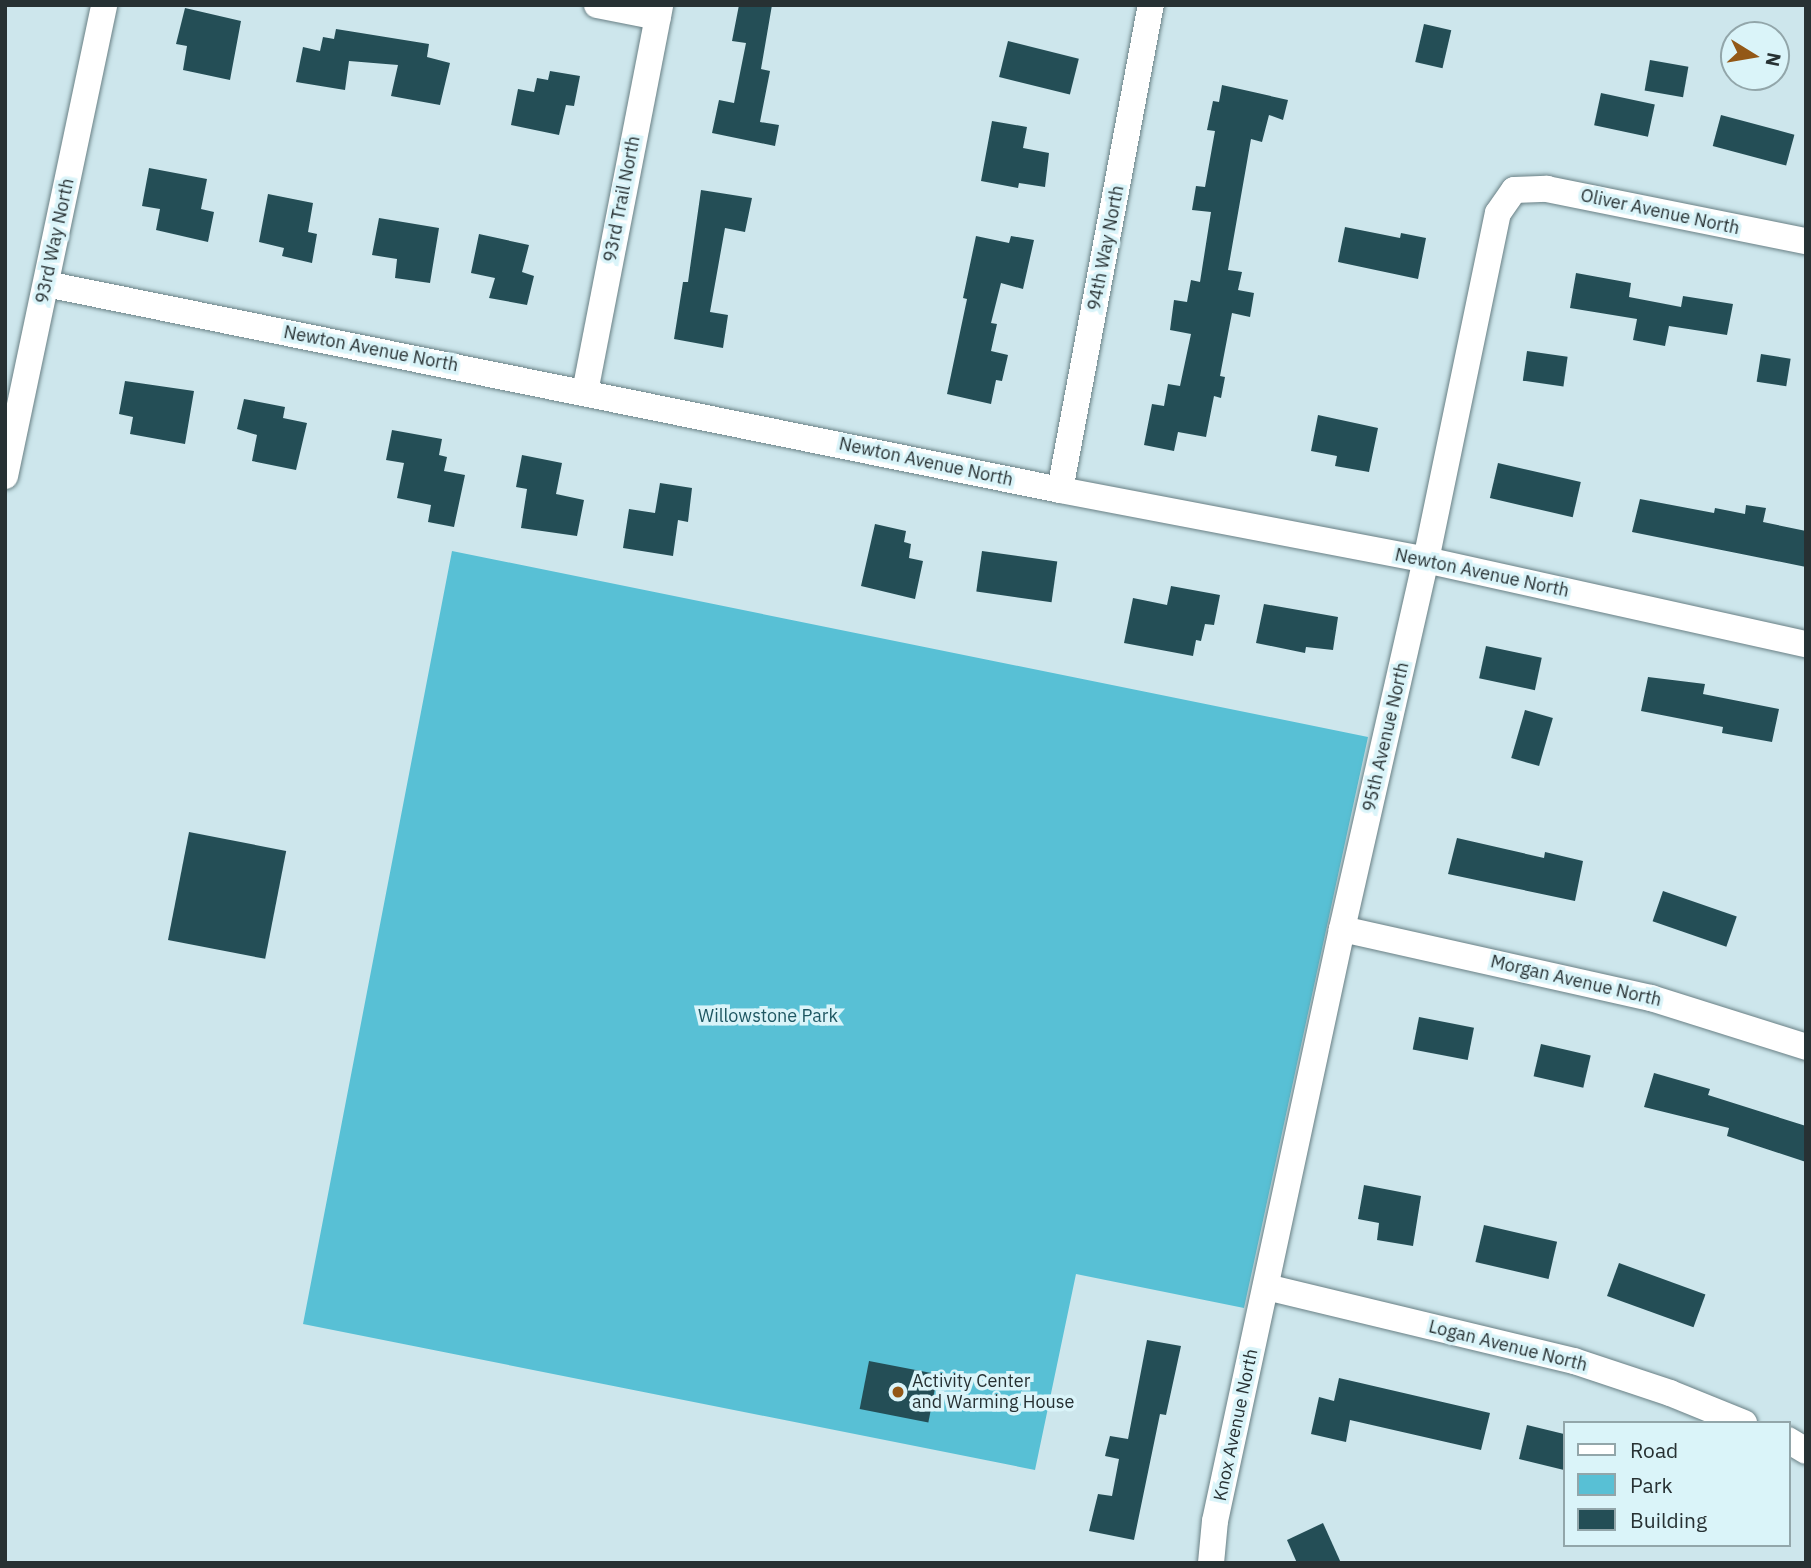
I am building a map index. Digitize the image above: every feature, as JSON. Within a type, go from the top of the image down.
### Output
[{"type":"street","name":"93rd Way North","points":[[5,476],[104,5]]},
{"type":"street","points":[[597,5],[659,11]]},
{"type":"street","name":"94th Way North","points":[[1060,490],[1152,5]]},
{"type":"street","name":"93rd Trail North","points":[[585,393],[659,11]]},
{"type":"street","name":"Oliver Avenue North","points":[[1514,190],[1547,189],[1806,241]]},
{"type":"street","name":"95th Avenue North","points":[[1266,1287],[1342,929],[1426,560],[1498,213],[1514,190]]},
{"type":"street","name":"Newton Avenue North","points":[[46,284],[1060,490],[1426,560],[1806,643]]},
{"type":"street","name":"Morgan Avenue North","points":[[1342,929],[1651,998],[1806,1047]]},
{"type":"street","name":"Logan Avenue North","points":[[1266,1287],[1574,1361],[1670,1393],[1739,1421]]},
{"type":"street","name":"Knox Avenue North","points":[[1211,1563],[1215,1521],[1266,1287]]},
{"type":"street","points":[[1790,1441],[1806,1451]]},
{"type":"green space","name":"Willowstone Park","points":[[452,551],[1368,737],[1244,1308],[1076,1274],[1035,1470],[303,1324]]},
{"type":"building","points":[[739,5],[772,5],[761,69],[770,71],[760,122],[779,125],[775,146],[712,133],[719,100],[734,103],[746,43],[732,41]]},
{"type":"building","points":[[185,8],[241,21],[230,80],[183,70],[187,46],[176,44]]},
{"type":"building","points":[[1424,24],[1451,30],[1443,68],[1415,62]]},
{"type":"building","points":[[336,29],[429,44],[427,57],[450,63],[440,105],[391,96],[398,65],[349,61],[345,90],[296,82],[303,47],[320,51],[323,37],[334,39]]},
{"type":"building","points":[[1008,41],[1079,59],[1070,95],[999,77]]},
{"type":"building","points":[[1650,60],[1688,67],[1683,97],[1645,91]]},
{"type":"building","points":[[550,71],[580,76],[574,106],[566,105],[559,135],[511,125],[518,89],[534,92],[537,78],[548,80]]},
{"type":"building","points":[[1222,85],[1288,100],[1283,120],[1269,115],[1262,142],[1251,139],[1228,270],[1242,272],[1238,290],[1254,293],[1250,317],[1232,313],[1220,376],[1225,377],[1221,398],[1214,396],[1206,437],[1178,432],[1174,451],[1144,445],[1152,404],[1164,406],[1168,384],[1180,386],[1191,334],[1170,330],[1174,300],[1187,302],[1191,280],[1200,282],[1211,212],[1192,210],[1196,186],[1205,187],[1215,131],[1207,130],[1213,101],[1219,102]]},
{"type":"building","points":[[1601,93],[1655,104],[1648,137],[1594,125]]},
{"type":"building","points":[[1721,115],[1794,135],[1786,166],[1713,146]]},
{"type":"building","points":[[992,121],[1027,127],[1023,148],[1049,153],[1045,187],[1019,183],[1018,188],[981,181]]},
{"type":"building","points":[[149,168],[207,179],[201,209],[214,212],[208,242],[156,230],[160,209],[142,206]]},
{"type":"building","points":[[701,190],[752,198],[745,232],[725,228],[710,312],[728,315],[723,348],[674,339],[683,282],[688,282]]},
{"type":"building","points":[[268,194],[313,203],[308,232],[317,234],[312,263],[282,256],[284,248],[259,242]]},
{"type":"building","points":[[379,218],[439,228],[430,283],[395,278],[397,259],[372,255]]},
{"type":"building","points":[[1345,227],[1400,238],[1401,233],[1426,238],[1418,279],[1338,262]]},
{"type":"building","points":[[479,234],[529,245],[522,272],[534,276],[527,305],[489,298],[495,278],[471,273]]},
{"type":"building","points":[[976,236],[1009,243],[1011,236],[1034,240],[1023,289],[1001,283],[991,323],[997,324],[991,351],[1008,355],[1002,381],[996,380],[991,404],[947,394],[967,299],[963,298]]},
{"type":"building","points":[[1576,273],[1631,283],[1629,297],[1681,307],[1683,296],[1733,304],[1727,335],[1669,326],[1665,346],[1633,340],[1637,319],[1570,308]]},
{"type":"building","points":[[1527,351],[1568,357],[1563,386],[1523,381]]},
{"type":"building","points":[[1761,354],[1791,359],[1786,386],[1757,382]]},
{"type":"building","points":[[125,381],[194,391],[185,444],[130,434],[133,417],[119,414]]},
{"type":"building","points":[[244,399],[285,407],[283,418],[307,423],[296,470],[252,461],[257,435],[237,429]]},
{"type":"building","points":[[1318,415],[1378,428],[1369,472],[1335,466],[1337,456],[1311,451]]},
{"type":"building","points":[[392,430],[442,439],[439,455],[447,457],[444,471],[465,475],[454,527],[428,522],[431,505],[397,498],[404,463],[386,460]]},
{"type":"building","points":[[522,455],[562,463],[556,494],[584,500],[577,536],[521,528],[527,489],[516,487]]},
{"type":"building","points":[[1498,463],[1581,482],[1573,517],[1490,498]]},
{"type":"building","points":[[660,483],[692,488],[688,522],[678,520],[673,556],[623,548],[629,509],[655,513]]},
{"type":"building","points":[[1640,499],[1714,513],[1715,508],[1745,514],[1746,505],[1766,508],[1763,522],[1806,531],[1806,567],[1632,532]]},
{"type":"building","points":[[875,524],[906,531],[904,542],[911,544],[909,558],[923,561],[915,599],[861,586]]},
{"type":"building","points":[[982,551],[1057,562],[1052,602],[976,592]]},
{"type":"building","points":[[1171,586],[1220,595],[1214,625],[1205,624],[1201,641],[1196,640],[1193,656],[1124,643],[1133,598],[1167,605]]},
{"type":"building","points":[[1264,604],[1338,617],[1333,650],[1306,647],[1305,653],[1256,643]]},
{"type":"building","points":[[1486,646],[1542,658],[1535,690],[1479,678]]},
{"type":"building","points":[[1648,677],[1705,684],[1703,694],[1779,709],[1772,742],[1722,733],[1723,727],[1641,711]]},
{"type":"building","points":[[1525,710],[1553,718],[1539,766],[1511,758]]},
{"type":"building","points":[[189,832],[286,851],[265,959],[168,940]]},
{"type":"building","points":[[1457,838],[1544,858],[1545,852],[1583,861],[1575,901],[1448,874]]},
{"type":"building","points":[[1663,891],[1737,916],[1726,947],[1653,921]]},
{"type":"building","points":[[1419,1017],[1474,1028],[1468,1060],[1413,1049]]},
{"type":"building","points":[[1541,1044],[1591,1055],[1583,1088],[1534,1076]]},
{"type":"building","points":[[1654,1073],[1710,1089],[1708,1095],[1806,1126],[1806,1162],[1727,1136],[1729,1128],[1644,1107]]},
{"type":"building","points":[[1364,1185],[1421,1196],[1413,1246],[1377,1240],[1379,1223],[1358,1219]]},
{"type":"building","points":[[1484,1225],[1557,1242],[1549,1279],[1475,1262]]},
{"type":"building","points":[[1619,1263],[1705,1294],[1693,1327],[1607,1296]]},
{"type":"building","points":[[1147,1340],[1181,1346],[1166,1415],[1160,1414],[1134,1540],[1089,1531],[1098,1494],[1112,1496],[1119,1459],[1105,1456],[1110,1436],[1128,1439]]},
{"type":"building","name":"Activity Center and Warming House","points":[[869,1361],[938,1374],[928,1422],[860,1409]]},
{"type":"building","points":[[1339,1378],[1490,1413],[1481,1450],[1350,1420],[1346,1442],[1311,1434],[1319,1397],[1334,1401]]},
{"type":"building","points":[[1527,1425],[1562,1434],[1562,1470],[1519,1459]]},
{"type":"building","points":[[1323,1523],[1341,1563],[1297,1563],[1287,1540]]},
{"type":"place","name":"Activity Center and Warming House","points":[[898,1392]]}]
